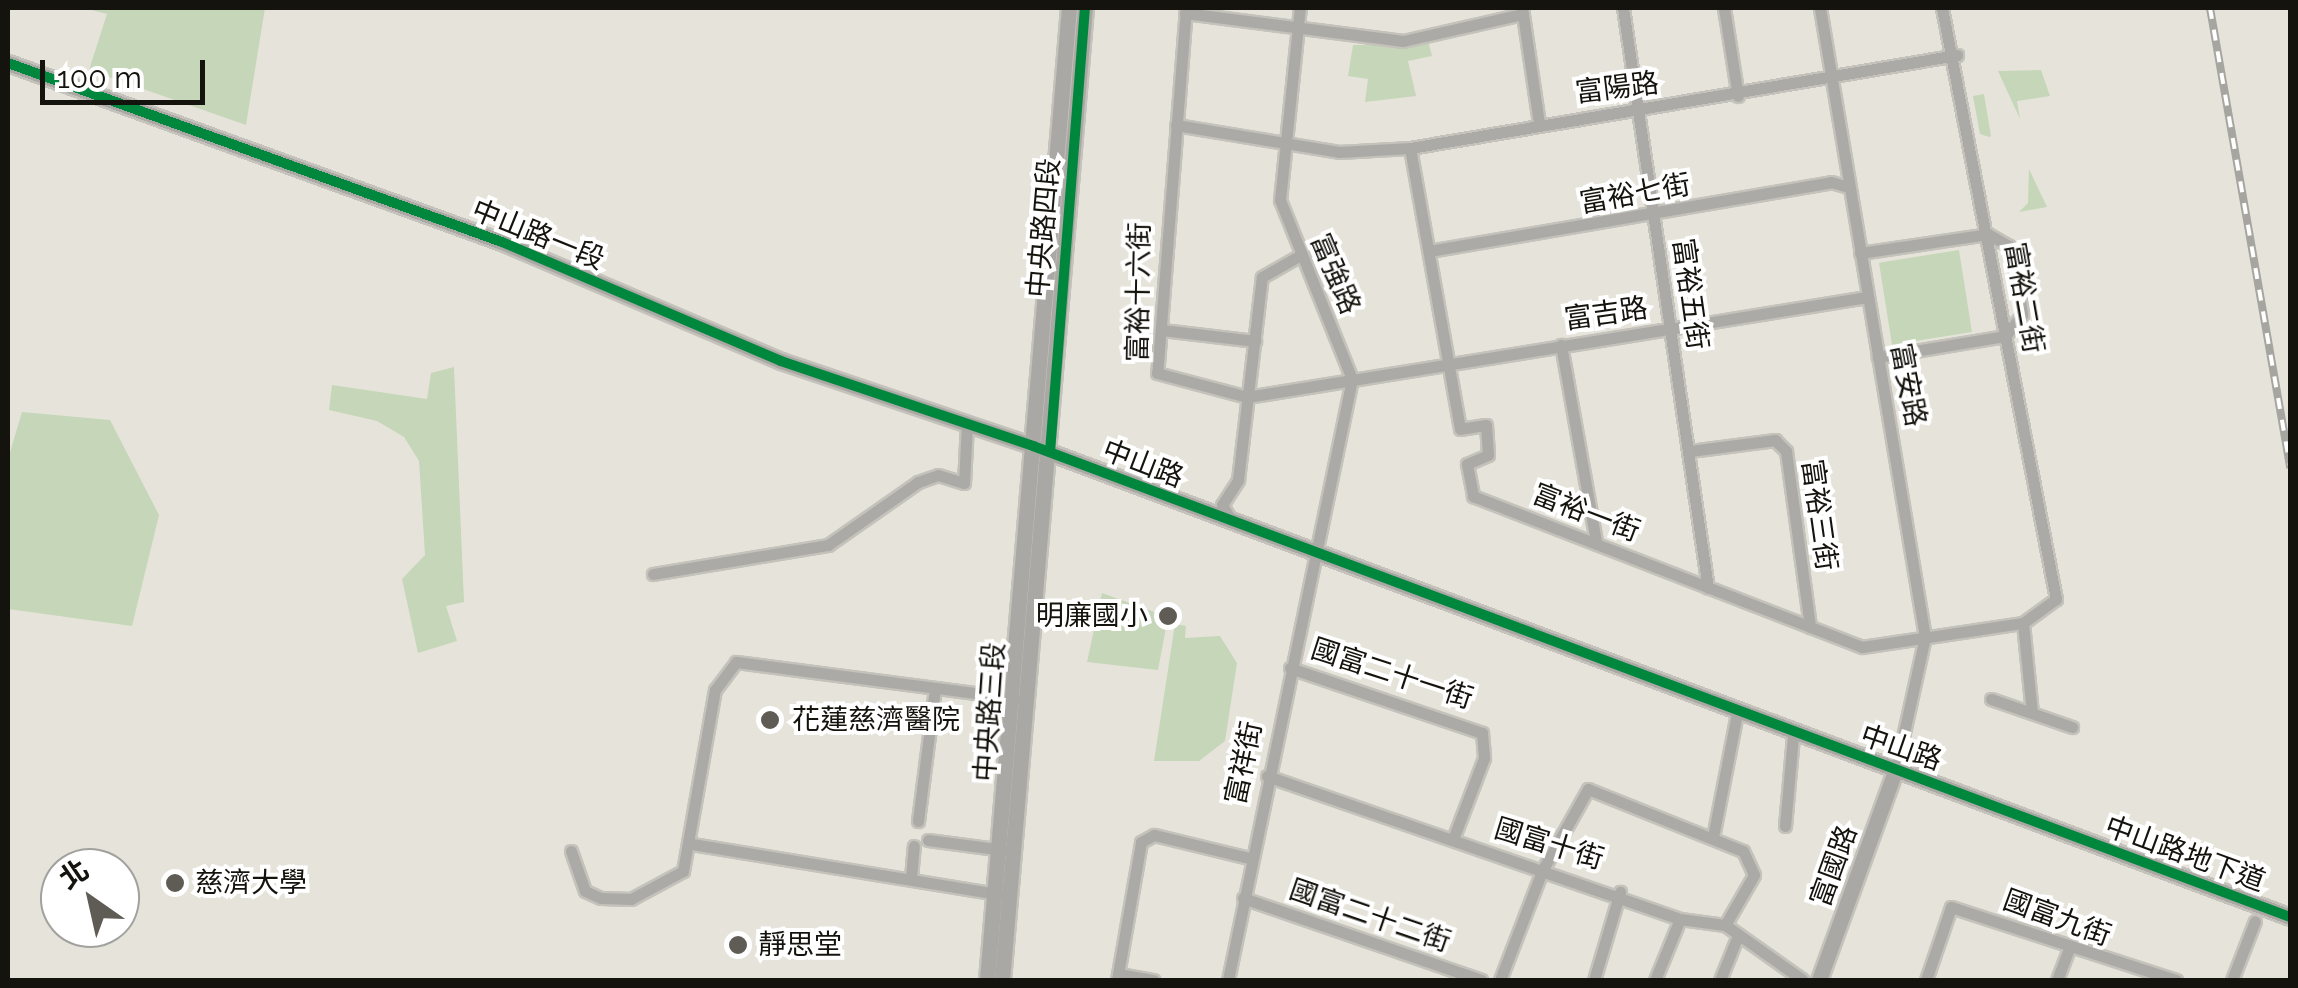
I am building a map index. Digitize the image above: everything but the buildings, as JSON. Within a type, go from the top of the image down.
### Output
[{"type":"street","name":"中央路四段","points":[[1033,446],[1069,8]]},
{"type":"street","name":"中央路四段","points":[[1050,452],[1085,8]]},
{"type":"street","points":[[1248,24],[1251,8]]},
{"type":"street","name":"富強路","points":[[1300,8],[1282,144],[1280,200],[1299,256],[1352,379]]},
{"type":"street","name":"富裕五街","points":[[1623,8],[1708,588]]},
{"type":"street","points":[[1724,8],[1738,96]]},
{"type":"street","name":"富安路","points":[[1820,8],[1924,637],[1896,769]]},
{"type":"street","name":"富裕二街","points":[[1942,8],[1957,55],[2056,600]]},
{"type":"street","points":[[1186,10],[1248,24],[1403,41],[1522,10],[1539,123]]},
{"type":"street","name":"富裕十六街","points":[[1186,10],[1157,373],[1248,397],[1352,379]]},
{"type":"street","name":"富陽路","points":[[1282,144],[1410,148],[1539,123],[1738,96],[1957,55]]},
{"type":"street","name":"中山路一段","points":[[8,64],[1050,452]]},
{"type":"street","points":[[1176,125],[1282,144]]},
{"type":"street","name":"富裕一街","points":[[1410,148],[1460,429],[1486,425],[1488,455],[1466,464],[1473,496],[1862,647],[2023,623],[2056,600]]},
{"type":"street","name":"富裕七街","points":[[1428,251],[1653,218],[1831,182],[1848,187]]},
{"type":"street","points":[[1860,253],[1988,234],[2009,246],[2017,282],[2022,315],[2005,336],[1878,357]]},
{"type":"street","points":[[1232,522],[1222,505],[1238,480],[1262,277],[1299,256]]},
{"type":"street","name":"富吉路","points":[[1352,379],[1867,297]]},
{"type":"street","points":[[1162,330],[1254,341]]},
{"type":"street","points":[[1561,345],[1596,542]]},
{"type":"street","points":[[1312,556],[1352,379]]},
{"type":"street","points":[[653,574],[828,545],[918,482],[938,475],[964,483],[967,424]]},
{"type":"street","name":"富裕三街","points":[[1690,451],[1775,440],[1786,451],[1810,627]]},
{"type":"street","name":"中央路三段","points":[[1023,698],[1033,446]]},
{"type":"street","name":"中央路三段","points":[[1002,980],[1009,851],[1050,452]]},
{"type":"street","name":"中山路","points":[[1050,452],[1312,556],[2064,833]]},
{"type":"street","name":"富祥街","points":[[1228,980],[1249,858],[1312,556]]},
{"type":"street","points":[[2023,623],[2032,713]]},
{"type":"street","points":[[571,852],[585,891],[631,899],[683,871],[692,844],[715,690],[736,662],[1023,698]]},
{"type":"street","name":"國富二十一街","points":[[1290,668],[1482,733],[1484,758],[1453,839]]},
{"type":"street","points":[[918,821],[936,688]]},
{"type":"street","points":[[1991,698],[2072,727]]},
{"type":"street","points":[[1713,836],[1737,712]]},
{"type":"street","points":[[1785,826],[1794,736]]},
{"type":"street","name":"富國路","points":[[1819,980],[1896,769]]},
{"type":"street","name":"國富十街","points":[[1268,776],[1542,871],[1620,892],[1680,918],[1725,925]]},
{"type":"street","points":[[1500,980],[1542,871],[1588,789],[1743,851],[1754,875],[1725,925],[1737,938],[1803,980]]},
{"type":"street","name":"中山路地下道","points":[[2064,833],[2290,917]]},
{"type":"street","points":[[1152,980],[1118,977],[1147,838],[1249,858]]},
{"type":"street","points":[[928,840],[1009,851]]},
{"type":"street","points":[[692,844],[998,894]]},
{"type":"street","points":[[911,878],[914,846]]},
{"type":"street","name":"中央路三段","points":[[988,980],[998,894],[1009,851]]},
{"type":"street","points":[[1594,980],[1620,892]]},
{"type":"street","name":"國富二十二街","points":[[1243,898],[1481,980]]},
{"type":"street","name":"國富九街","points":[[1926,980],[1951,907],[2070,946],[2139,978],[2176,980]]},
{"type":"street","points":[[1655,980],[1680,918]]},
{"type":"street","points":[[2232,980],[2254,921]]},
{"type":"street","points":[[1720,980],[1737,938]]},
{"type":"street","points":[[2057,980],[2070,946]]},
{"type":"green space","points":[[84,8],[265,8],[246,125],[89,70],[107,14]]},
{"type":"green space","points":[[1429,44],[1432,56],[1408,61],[1416,96],[1365,102],[1368,79],[1348,76],[1353,45]]},
{"type":"green space","points":[[2041,70],[2050,96],[2017,101],[2020,119],[1998,71]]},
{"type":"green space","points":[[1984,94],[1989,137],[1980,134],[1973,96]]},
{"type":"green space","points":[[2029,169],[2047,207],[2019,212],[2028,203]]},
{"type":"green space","points":[[1959,250],[1972,332],[1892,345],[1879,263]]},
{"type":"green space","points":[[454,367],[464,602],[446,606],[457,641],[418,653],[402,579],[425,555],[419,461],[404,437],[377,421],[329,410],[332,385],[427,399],[431,373]]},
{"type":"green space","points":[[22,412],[110,420],[159,515],[132,626],[8,609],[8,459]]},
{"type":"green space","points":[[1102,593],[1168,617],[1158,670],[1087,662]]},
{"type":"green space","points":[[1175,624],[1186,626],[1185,638],[1220,636],[1237,663],[1225,741],[1199,761],[1154,761]]},
{"type":"railway","points":[[2210,8],[2290,468]]},
{"type":"cycle path","points":[[1050,452],[1085,8]]},
{"type":"cycle path","points":[[8,63],[502,242],[781,361],[1033,446],[2290,917]]},
{"type":"place","name":"明廉國小","points":[[1168,616]]},
{"type":"place","name":"花蓮慈濟醫院","points":[[770,720]]},
{"type":"place","name":"慈濟大學","points":[[175,883]]},
{"type":"place","name":"靜思堂","points":[[738,945]]}]
